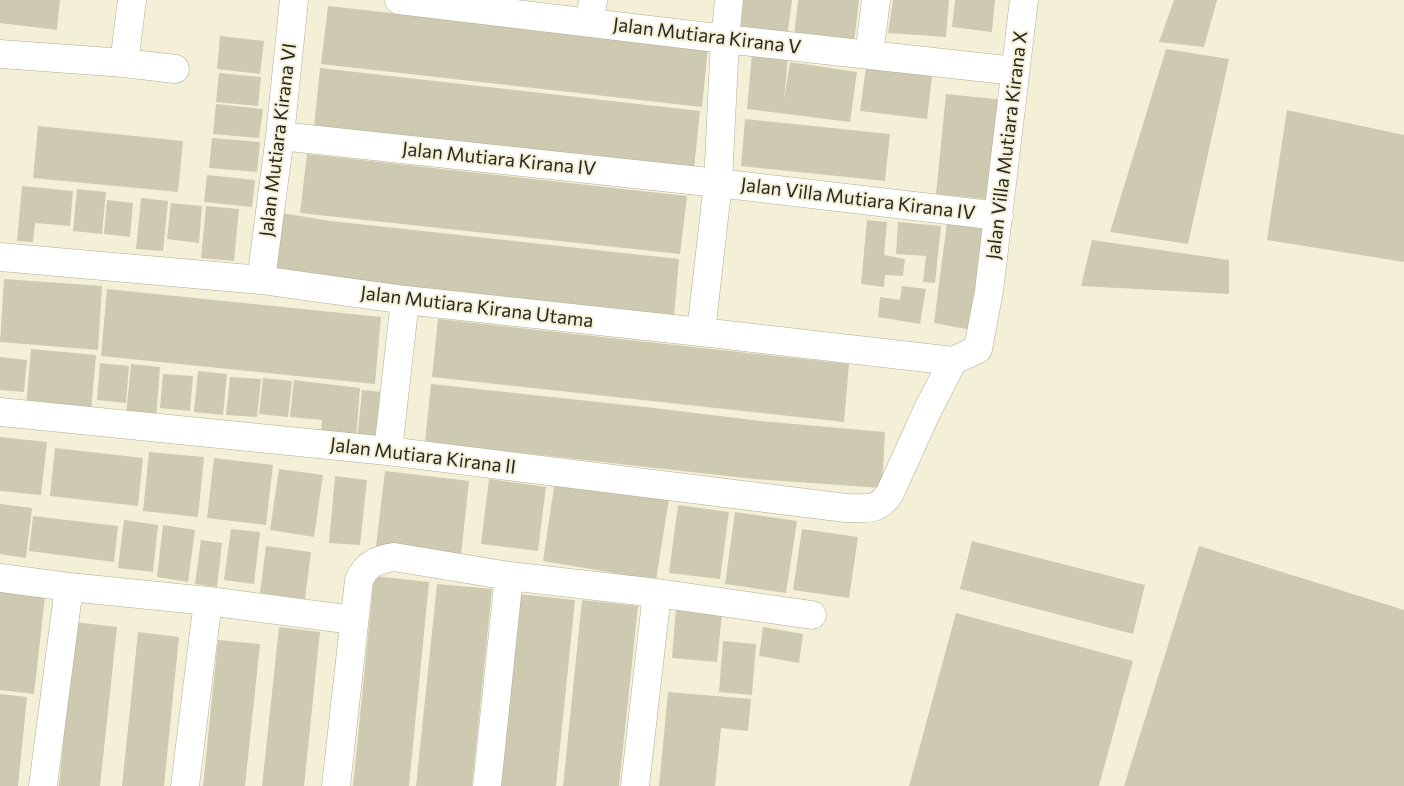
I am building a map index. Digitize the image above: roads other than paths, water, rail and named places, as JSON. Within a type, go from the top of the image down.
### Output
[{"type":"street","points":[[124,63],[132,0]]},
{"type":"street","name":"Jalan Mutiara Kirana VI","points":[[262,280],[280,136],[294,0]]},
{"type":"street","name":"Jalan Mutiara Kirana V","points":[[399,0],[592,11],[725,39],[1015,71]]},
{"type":"street","points":[[701,332],[718,182],[725,39],[729,0]]},
{"type":"street","points":[[869,55],[876,0]]},
{"type":"street","name":"Jalan Villa Mutiara Kirana X","points":[[953,361],[978,349],[989,291],[999,216],[1024,0]]},
{"type":"street","points":[[0,54],[124,63],[175,69]]},
{"type":"street","name":"Jalan Mutiara Kirana IV","points":[[280,136],[718,182]]},
{"type":"street","name":"Jalan Villa Mutiara Kirana IV","points":[[718,182],[999,216]]},
{"type":"street","name":"Jalan Mutiara Kirana Utama","points":[[0,257],[262,280],[405,300],[953,361]]},
{"type":"street","points":[[388,451],[405,300]]},
{"type":"street","name":"Jalan Mutiara Kirana II","points":[[0,412],[388,451],[846,508],[875,508],[887,499],[928,409],[953,361]]},
{"type":"street","points":[[336,786],[353,620],[359,580],[363,571],[376,560],[394,557],[509,576],[657,593],[812,615]]},
{"type":"street","points":[[486,786],[509,576]]},
{"type":"street","points":[[0,578],[208,601],[353,620]]},
{"type":"street","points":[[44,786],[69,587]]},
{"type":"street","points":[[635,786],[657,593]]},
{"type":"street","points":[[185,786],[208,601]]}]
